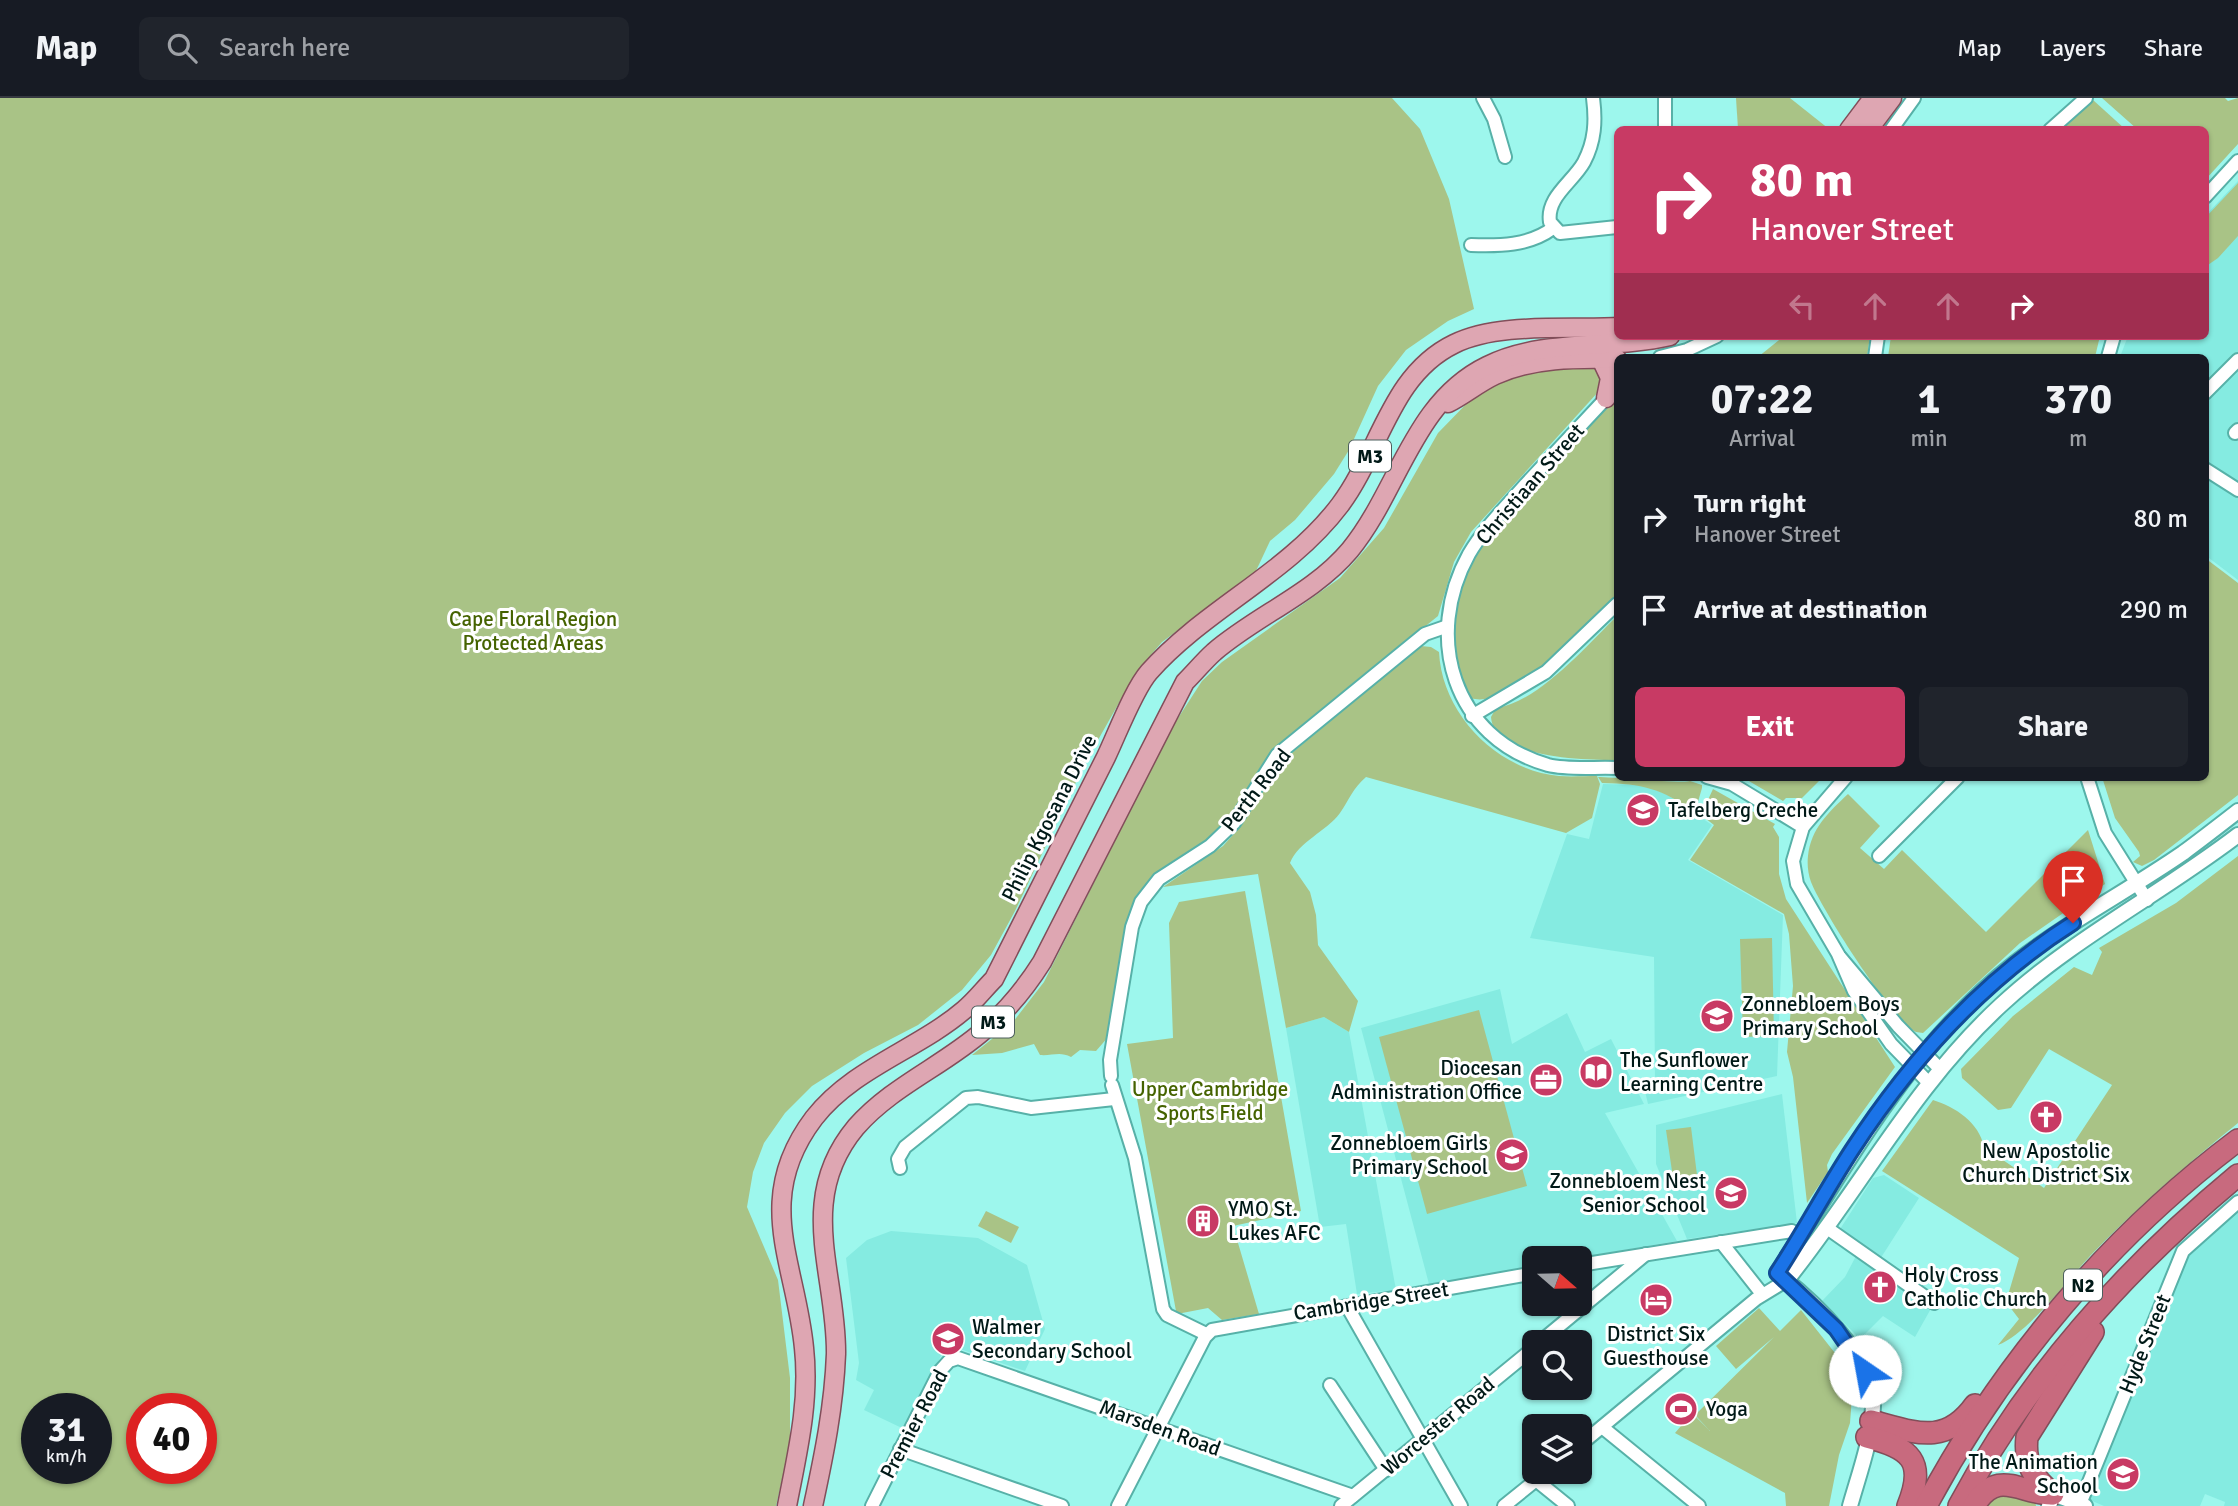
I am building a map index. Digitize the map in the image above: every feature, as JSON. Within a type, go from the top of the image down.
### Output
[{"type":"highway","name":"N2","points":[[1926,1506],[2000,1385],[2078,1290],[2182,1184],[2238,1140]]},
{"type":"highway","name":"N2","points":[[1959,1506],[2006,1428],[2071,1340],[2157,1246],[2238,1175]]},
{"type":"highway","points":[[2051,1500],[2028,1467],[2025,1452],[2027,1437],[2098,1323],[2157,1246]]},
{"type":"highway","points":[[1869,1429],[1944,1433],[1963,1421],[2043,1317],[2078,1290]]},
{"type":"highway","points":[[1869,1429],[1900,1447],[1912,1460],[1916,1478],[1908,1506]]},
{"type":"highway","points":[[1974,1506],[1992,1488],[2005,1484],[2019,1485],[2051,1500]]},
{"type":"main road","points":[[1852,126],[1873,98]]},
{"type":"main road","points":[[1871,126],[1892,98]]},
{"type":"main road","name":"Philip Kgosana Drive","points":[[787,1506],[806,1407],[804,1347],[782,1246],[780,1209],[786,1175],[798,1145],[814,1119],[840,1091],[964,1010],[994,979],[1147,674],[1190,633],[1292,557],[1318,533],[1359,479],[1404,386],[1417,372],[1454,344],[1481,335],[1614,327]]},
{"type":"main road","name":"M3","points":[[813,1506],[834,1409],[836,1349],[821,1230],[826,1191],[840,1153],[855,1129],[886,1098],[982,1032],[1021,995],[1042,962],[1185,682],[1215,651],[1319,579],[1347,553],[1368,525],[1432,411],[1471,374],[1514,355],[1539,350],[1651,340]]},
{"type":"main road","points":[[1432,411],[1492,376],[1518,366],[1609,359],[1612,392]]},
{"type":"street","points":[[1483,98],[1494,119],[1506,157]]},
{"type":"street","points":[[1593,98],[1595,120],[1590,149],[1578,171],[1550,206],[1549,214],[1553,228],[1560,233],[1614,227]]},
{"type":"street","points":[[1665,98],[1665,126]]},
{"type":"street","points":[[1893,126],[1914,98]]},
{"type":"street","points":[[2054,126],[2086,98]]},
{"type":"street","points":[[2209,193],[2238,161]]},
{"type":"street","points":[[1471,245],[1512,244],[1531,240],[1553,228]]},
{"type":"street","points":[[1668,354],[1706,340]]},
{"type":"street","points":[[2209,389],[2238,360]]},
{"type":"street","name":"Christiaan Street","points":[[1612,392],[1486,528],[1468,556],[1456,587],[1448,626],[1449,659],[1454,684],[1472,716],[1489,734],[1510,749],[1549,765],[1614,768]]},
{"type":"street","points":[[2209,472],[2238,490]]},
{"type":"street","points":[[1472,716],[1546,673],[1614,607]]},
{"type":"street","name":"Perth Road","points":[[1207,1333],[1167,1315],[1163,1310],[1135,1158],[1112,1086],[1110,1060],[1132,927],[1141,902],[1159,879],[1210,846],[1234,823],[1277,755],[1425,634],[1448,626]]},
{"type":"street","points":[[1721,781],[1732,784],[1803,827]]},
{"type":"street","points":[[1843,781],[1803,827],[1793,861],[1797,884],[1838,954],[1854,991],[1891,1044],[1928,1082]]},
{"type":"street","points":[[1879,856],[1954,781]]},
{"type":"street","points":[[2088,781],[2105,833],[2147,900]]},
{"type":"street","points":[[1782,1277],[1852,1150],[1924,1054],[1978,996],[2014,964],[2182,853],[2238,811]]},
{"type":"street","points":[[1592,1435],[1782,1277],[1827,1228],[1869,1163],[1928,1082],[2016,992],[2065,952],[2147,900],[2238,835]]},
{"type":"street","points":[[1838,954],[1940,1069]]},
{"type":"street","points":[[900,1168],[898,1159],[905,1147],[966,1098],[978,1097],[1031,1108],[1112,1086]]},
{"type":"street","name":"Hyde Street","points":[[2083,1505],[2183,1251],[2238,1202]]},
{"type":"street","points":[[1827,1228],[1934,1303]]},
{"type":"street","points":[[1592,1263],[1792,1231]]},
{"type":"street","points":[[1721,1242],[1762,1294]]},
{"type":"street","points":[[1555,1330],[1647,1254]]},
{"type":"street","name":"Cambridge Street","points":[[1207,1333],[1522,1275]]},
{"type":"street","points":[[1782,1277],[1836,1329],[1860,1361],[1872,1393],[1869,1429],[1850,1506]]},
{"type":"street","points":[[1347,1306],[1461,1506]]},
{"type":"street","points":[[1118,1506],[1207,1333]]},
{"type":"street","name":"Worcester Road","points":[[1341,1506],[1522,1357]]},
{"type":"street","name":"Premier Road","points":[[872,1506],[946,1363],[953,1358],[967,1360]]},
{"type":"street","name":"Marsden Road","points":[[967,1360],[1353,1496]]},
{"type":"street","points":[[1330,1385],[1386,1470]]},
{"type":"street","points":[[1602,1427],[1699,1506]]},
{"type":"street","points":[[900,1449],[1062,1506]]},
{"type":"street","points":[[1504,1506],[1531,1484]]},
{"type":"street","points":[[1548,1484],[1568,1506]]},
{"type":"street","points":[[2051,1500],[2083,1505]]},
{"type":"shaded area","points":[[2238,181],[2238,580],[2209,558],[2209,354],[2121,354],[2126,340],[2209,340],[2209,212]]},
{"type":"shaded area","name":"Zonnebloem Boys Primary School","points":[[1603,784],[1643,785],[1668,795],[1712,825],[1688,860],[1783,915],[1777,1076],[1648,1104],[1644,1087],[1655,1081],[1654,957],[1530,938],[1567,834],[1589,839]]},
{"type":"shaded area","name":"Zonnebloem Girls Primary School","points":[[1500,989],[1512,1044],[1567,1013],[1585,1052],[1611,1039],[1644,1104],[1605,1113],[1677,1241],[1592,1255],[1592,1246],[1522,1246],[1522,1268],[1429,1284],[1361,1028]]},
{"type":"shaded area","points":[[1324,1017],[1349,1032],[1396,1290],[1357,1294],[1346,1224],[1320,1227],[1286,1028]]},
{"type":"shaded area","name":"Zonnebloem Nest Senior School","points":[[1782,1094],[1797,1223],[1687,1239],[1656,1164],[1656,1125]]},
{"type":"shaded area","points":[[1884,1175],[1919,1198],[1875,1267],[1933,1305],[1915,1337],[1883,1316],[1860,1339],[1822,1301],[1845,1277],[1856,1256],[1833,1240],[1873,1178]]},
{"type":"shaded area","points":[[2238,1209],[2238,1506],[2224,1506],[2225,1502],[2205,1494],[2200,1506],[2104,1506],[2090,1500],[2088,1497],[2188,1255]]},
{"type":"shaded area","name":"Walmer Secondary School","points":[[891,1231],[978,1238],[1027,1265],[1045,1329],[1025,1371],[960,1349],[943,1352],[904,1429],[864,1410],[874,1390],[856,1380],[859,1363],[846,1258],[867,1240]]},
{"type":"green space","name":"Cape Floral Region Protected Areas","points":[[0,98],[1392,98],[1420,129],[1449,199],[1474,309],[1448,321],[1406,350],[1378,386],[1349,450],[1334,474],[1295,520],[1270,541],[1255,573],[1162,642],[1137,671],[1085,763],[1015,911],[991,955],[962,990],[918,1025],[864,1053],[812,1086],[785,1113],[764,1143],[753,1172],[747,1207],[778,1280],[790,1378],[790,1444],[776,1506],[0,1506]]},
{"type":"green space","points":[[1736,98],[1790,98],[1825,126],[1738,126]]},
{"type":"green space","points":[[2102,98],[2225,98],[2228,101],[2238,98],[2238,144],[2209,176],[2209,126],[2134,126]]},
{"type":"green space","points":[[2093,100],[2122,126],[2064,126]]},
{"type":"green space","points":[[2238,183],[2238,236],[2209,264],[2209,214]]},
{"type":"green space","points":[[1779,340],[1869,340],[1867,354],[1762,354]]},
{"type":"green space","points":[[1890,340],[2099,340],[2096,354],[1888,354]]},
{"type":"green space","points":[[1591,366],[1600,377],[1599,391],[1471,532],[1454,562],[1438,616],[1286,739],[1267,761],[1219,831],[1168,865],[1136,900],[1109,1036],[1096,1051],[1080,1050],[1071,1057],[1060,1054],[1040,1055],[1034,1044],[1002,1053],[972,1055],[1013,1022],[1044,982],[1171,729],[1202,681],[1222,662],[1340,578],[1384,528],[1438,433],[1473,397],[1497,382],[1541,369]]},
{"type":"green space","points":[[1614,400],[1614,598],[1570,643],[1527,678],[1487,699],[1471,698],[1456,664],[1454,626],[1462,588],[1469,570],[1496,528]]},
{"type":"green space","points":[[2209,561],[2238,583],[2238,795],[2154,860],[2142,866],[2133,862],[2140,856],[2139,852],[2115,818],[2103,781],[2209,781]]},
{"type":"green space","points":[[1614,619],[1614,760],[1544,754],[1524,749],[1496,731],[1491,717],[1496,708],[1512,704],[1529,695],[1577,656]]},
{"type":"green space","points":[[1421,646],[1431,647],[1439,652],[1442,675],[1450,697],[1477,735],[1495,750],[1515,763],[1536,771],[1559,776],[1597,776],[1600,784],[1592,818],[1566,833],[1366,777],[1334,820],[1300,849],[1290,863],[1310,892],[1316,915],[1318,945],[1358,1001],[1349,1032],[1324,1017],[1286,1028],[1258,874],[1163,887],[1223,846],[1240,827],[1273,772],[1293,752]]},
{"type":"green space","points":[[1598,777],[1614,778],[1614,781],[1690,781],[1702,785],[1702,788],[1695,812],[1671,797],[1651,789],[1602,783]]},
{"type":"green space","points":[[1749,781],[1819,781],[1802,798],[1786,798],[1783,801]]},
{"type":"green space","points":[[1713,789],[1775,824],[1773,827],[1779,837],[1779,874],[1786,899],[1895,1067],[1832,1154],[1827,1165],[1828,1172],[1807,1203],[1793,1077],[1787,1052],[1793,986],[1789,934],[1784,914],[1690,860],[1714,825],[1701,815]]},
{"type":"green space","points":[[1848,794],[1880,826],[1860,848],[1884,869],[1902,850],[1986,932],[2088,830],[2105,884],[2020,943],[1923,1033],[1916,1032],[1875,987],[1829,916],[1810,879],[1808,859],[1813,837],[1828,814]]},
{"type":"green space","points":[[2238,856],[2238,1123],[2125,1221],[2022,1330],[1998,1345],[2019,1319],[2006,1302],[2019,1258],[1882,1171],[1933,1100],[1965,1117],[1977,1130],[1984,1147],[2044,1188],[2112,1085],[2049,1049],[2011,1108],[1998,1110],[1962,1078],[1961,1069],[2013,1016],[2074,967],[2092,975],[2102,952],[2099,948],[2176,903]]},
{"type":"green space","name":"Upper Cambridge Sports Field","points":[[1245,891],[1301,1211],[1233,1226],[1259,1314],[1222,1320],[1208,1308],[1177,1314],[1127,1044],[1173,1038],[1169,923],[1179,902]]},
{"type":"green space","points":[[1772,938],[1774,1036],[1743,1037],[1740,939]]},
{"type":"green space","points":[[1479,1010],[1527,1186],[1427,1214],[1379,1037]]},
{"type":"green space","points":[[1691,1127],[1697,1175],[1673,1178],[1666,1130]]},
{"type":"green space","points":[[986,1211],[1019,1227],[1011,1243],[978,1226]]},
{"type":"green space","points":[[1759,1308],[1780,1331],[1801,1310],[1842,1362],[1852,1397],[1850,1423],[1839,1455],[1829,1506],[1786,1506],[1785,1493],[1675,1433],[1692,1413],[1710,1431],[1695,1415],[1774,1337],[1736,1369],[1716,1346]]},
{"type":"green space","points":[[2007,1490],[2035,1500],[2036,1506],[1980,1506]]},
{"type":"place","name":"Tafelberg Creche","points":[[1643,810]]},
{"type":"place","name":"Zonnebloem Boys Primary School","points":[[1717,1016]]},
{"type":"place","name":"The Sunflower Learning Centre","points":[[1596,1072]]},
{"type":"place","name":"Diocesan Administration Office","points":[[1546,1080]]},
{"type":"place","name":"New Apostolic Church District Six","points":[[2046,1117]]},
{"type":"place","name":"Zonnebloem Girls Primary School","points":[[1512,1155]]},
{"type":"place","name":"Zonnebloem Nest Senior School","points":[[1731,1193]]},
{"type":"place","name":"YMO St. Lukes AFC","points":[[1203,1221]]},
{"type":"place","name":"Holy Cross Catholic Church","points":[[1880,1287]]},
{"type":"place","name":"District Six Guesthouse","points":[[1656,1300]]},
{"type":"place","name":"Walmer Secondary School","points":[[948,1339]]},
{"type":"place","name":"Yoga","points":[[1681,1409]]},
{"type":"place","name":"The Animation School","points":[[2123,1474]]},
{"type":"route","points":[[1865,1371],[1855,1352],[1836,1329],[1777,1273],[1852,1150],[1924,1054],[1978,996],[2014,964],[2073,923]]}]
